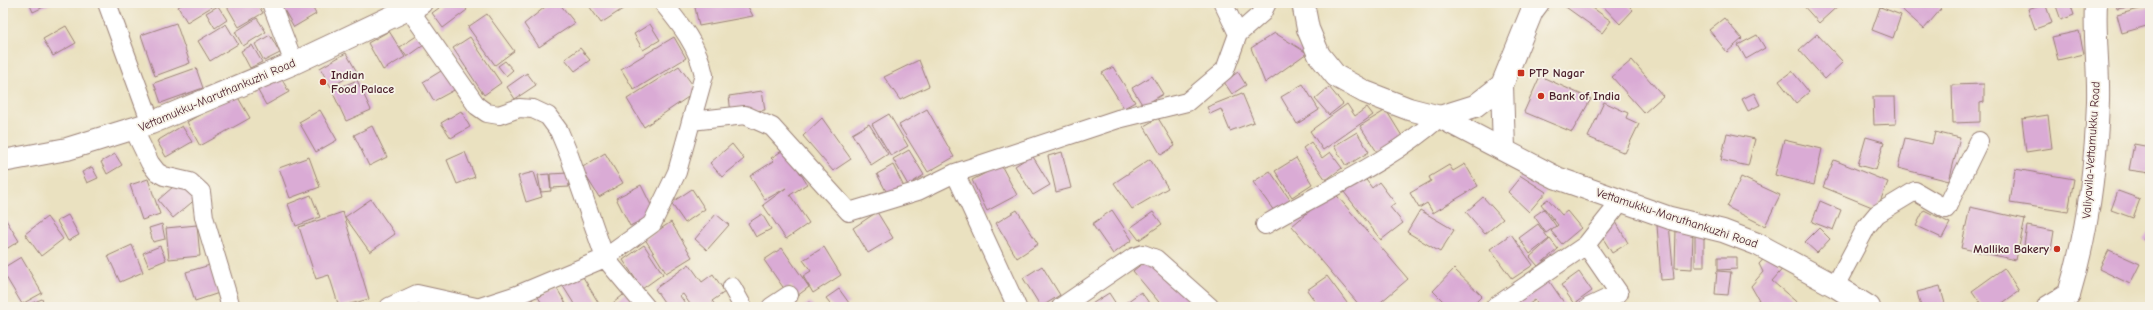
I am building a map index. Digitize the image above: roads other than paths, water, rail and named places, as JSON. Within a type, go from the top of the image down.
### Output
[{"type":"main road","name":"Vettamukku-Maruthankuzhi Road","points":[[1303,3],[1308,29],[1319,55],[1336,76],[1365,92],[1409,109],[1440,117],[1504,149],[1557,178],[1670,218],[1723,231],[1757,244],[1835,286],[1869,307]]},
{"type":"main road","points":[[1504,149],[1502,85],[1532,11],[1538,3]]},
{"type":"main road","name":"Valiyavila-Vettamukku Road","points":[[2068,300],[2081,254],[2090,198],[2098,100],[2096,3]]},
{"type":"main road","name":"Vettamukku-Maruthankuzhi Road","points":[[3,161],[67,149],[143,127],[294,63],[415,6]]},
{"type":"main road","points":[[1440,117],[1475,106],[1502,85]]},
{"type":"main road","points":[[2048,307],[2068,300]]},
{"type":"street","points":[[107,3],[143,127],[150,163],[157,172],[164,176],[190,182],[201,192],[204,217],[231,307]]},
{"type":"street","points":[[271,3],[294,63]]},
{"type":"street","points":[[480,307],[513,301],[605,258],[652,224],[677,172],[704,75],[701,59],[687,32],[663,3]]},
{"type":"street","points":[[1222,3],[1238,34]]},
{"type":"street","points":[[691,121],[745,114],[772,127],[849,212],[918,191],[955,172],[1118,119],[1187,102],[1225,70],[1238,34],[1262,12],[1267,3]]},
{"type":"street","points":[[415,6],[477,106],[487,113],[499,115],[519,108],[533,109],[548,116],[559,131],[569,155],[605,258],[646,307]]},
{"type":"street","points":[[1265,225],[1369,167],[1415,139],[1440,117]]},
{"type":"street","points":[[1835,286],[1867,226],[1877,214],[1915,191],[1946,209],[1979,141]]},
{"type":"street","points":[[955,172],[1017,307]]},
{"type":"street","points":[[1495,307],[1586,245],[1621,201]]},
{"type":"street","points":[[1586,245],[1619,293],[1589,307]]},
{"type":"street","points":[[1061,307],[1134,257],[1143,254],[1156,259],[1210,307]]},
{"type":"street","points":[[732,288],[743,307]]},
{"type":"street","points":[[389,307],[417,294],[476,307]]},
{"type":"street","points":[[772,307],[789,295]]},
{"type":"place","name":"PTP Nagar","points":[[1521,73]]},
{"type":"place","name":"Indian Food Palace","points":[[323,82]]},
{"type":"place","name":"Bank of India","points":[[1541,96]]},
{"type":"place","name":"Mallika Bakery","points":[[2057,249]]}]
